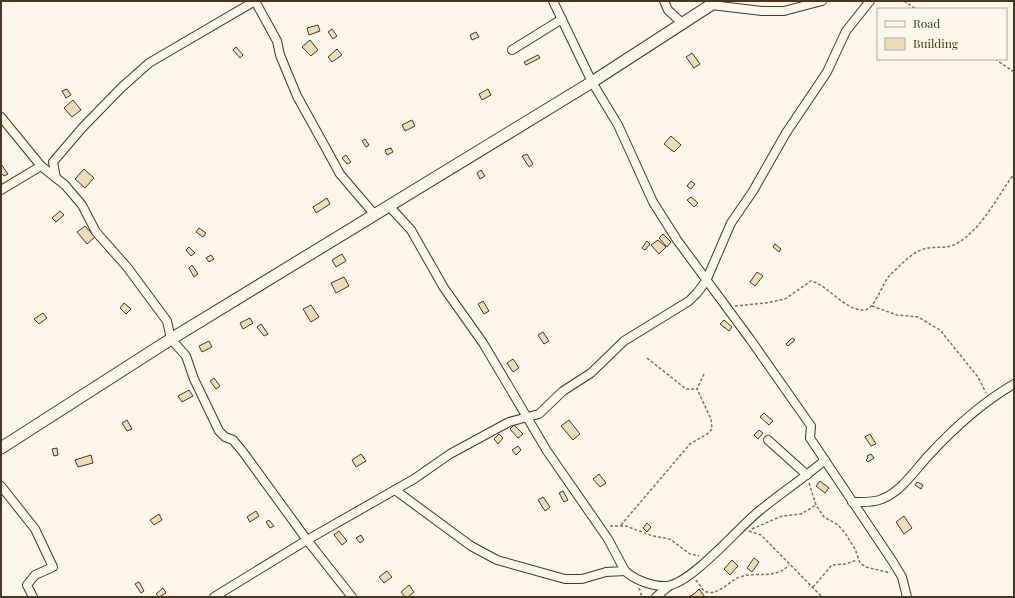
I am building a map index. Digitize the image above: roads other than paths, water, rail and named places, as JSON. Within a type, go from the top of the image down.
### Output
[{"type":"main road","points":[[1,448],[171,339],[592,82],[714,3]]},
{"type":"street","points":[[56,178],[53,162],[82,127],[126,83],[149,63],[255,1],[277,41],[280,55],[297,96],[340,174],[375,215]]},
{"type":"street","points":[[553,1],[592,82],[618,126],[653,202],[706,281],[811,426],[810,438],[902,577],[907,597]]},
{"type":"street","points":[[664,1],[668,10],[683,24]]},
{"type":"street","points":[[714,3],[762,11],[784,11],[822,1]]},
{"type":"street","points":[[214,597],[306,540],[395,490],[456,451],[509,422],[539,414],[563,391],[592,373],[624,341],[688,301],[697,293],[706,281],[731,223],[749,197],[786,133],[827,72],[846,31],[870,1]]},
{"type":"street","points":[[512,50],[562,19]]},
{"type":"street","points":[[1,117],[41,166],[65,185],[82,205],[100,238],[128,267],[150,296],[167,321],[171,339],[186,356],[194,379],[219,431],[225,437],[233,440],[243,452],[306,540],[352,597]]},
{"type":"street","points":[[1,190],[41,166]]},
{"type":"street","points":[[389,206],[411,230],[444,288],[483,343],[527,418],[577,496],[597,522],[625,571],[640,581],[668,586]]},
{"type":"street","points":[[852,502],[874,501],[882,499],[893,493],[929,454],[990,401],[1014,384]]},
{"type":"street","points":[[768,440],[807,475]]},
{"type":"street","points":[[656,597],[668,586],[691,574],[760,510],[825,460]]},
{"type":"street","points":[[1,486],[35,529],[53,566],[35,575],[27,585],[33,597]]},
{"type":"street","points":[[395,490],[471,546],[497,560],[565,579],[582,579],[606,572],[625,571]]}]
